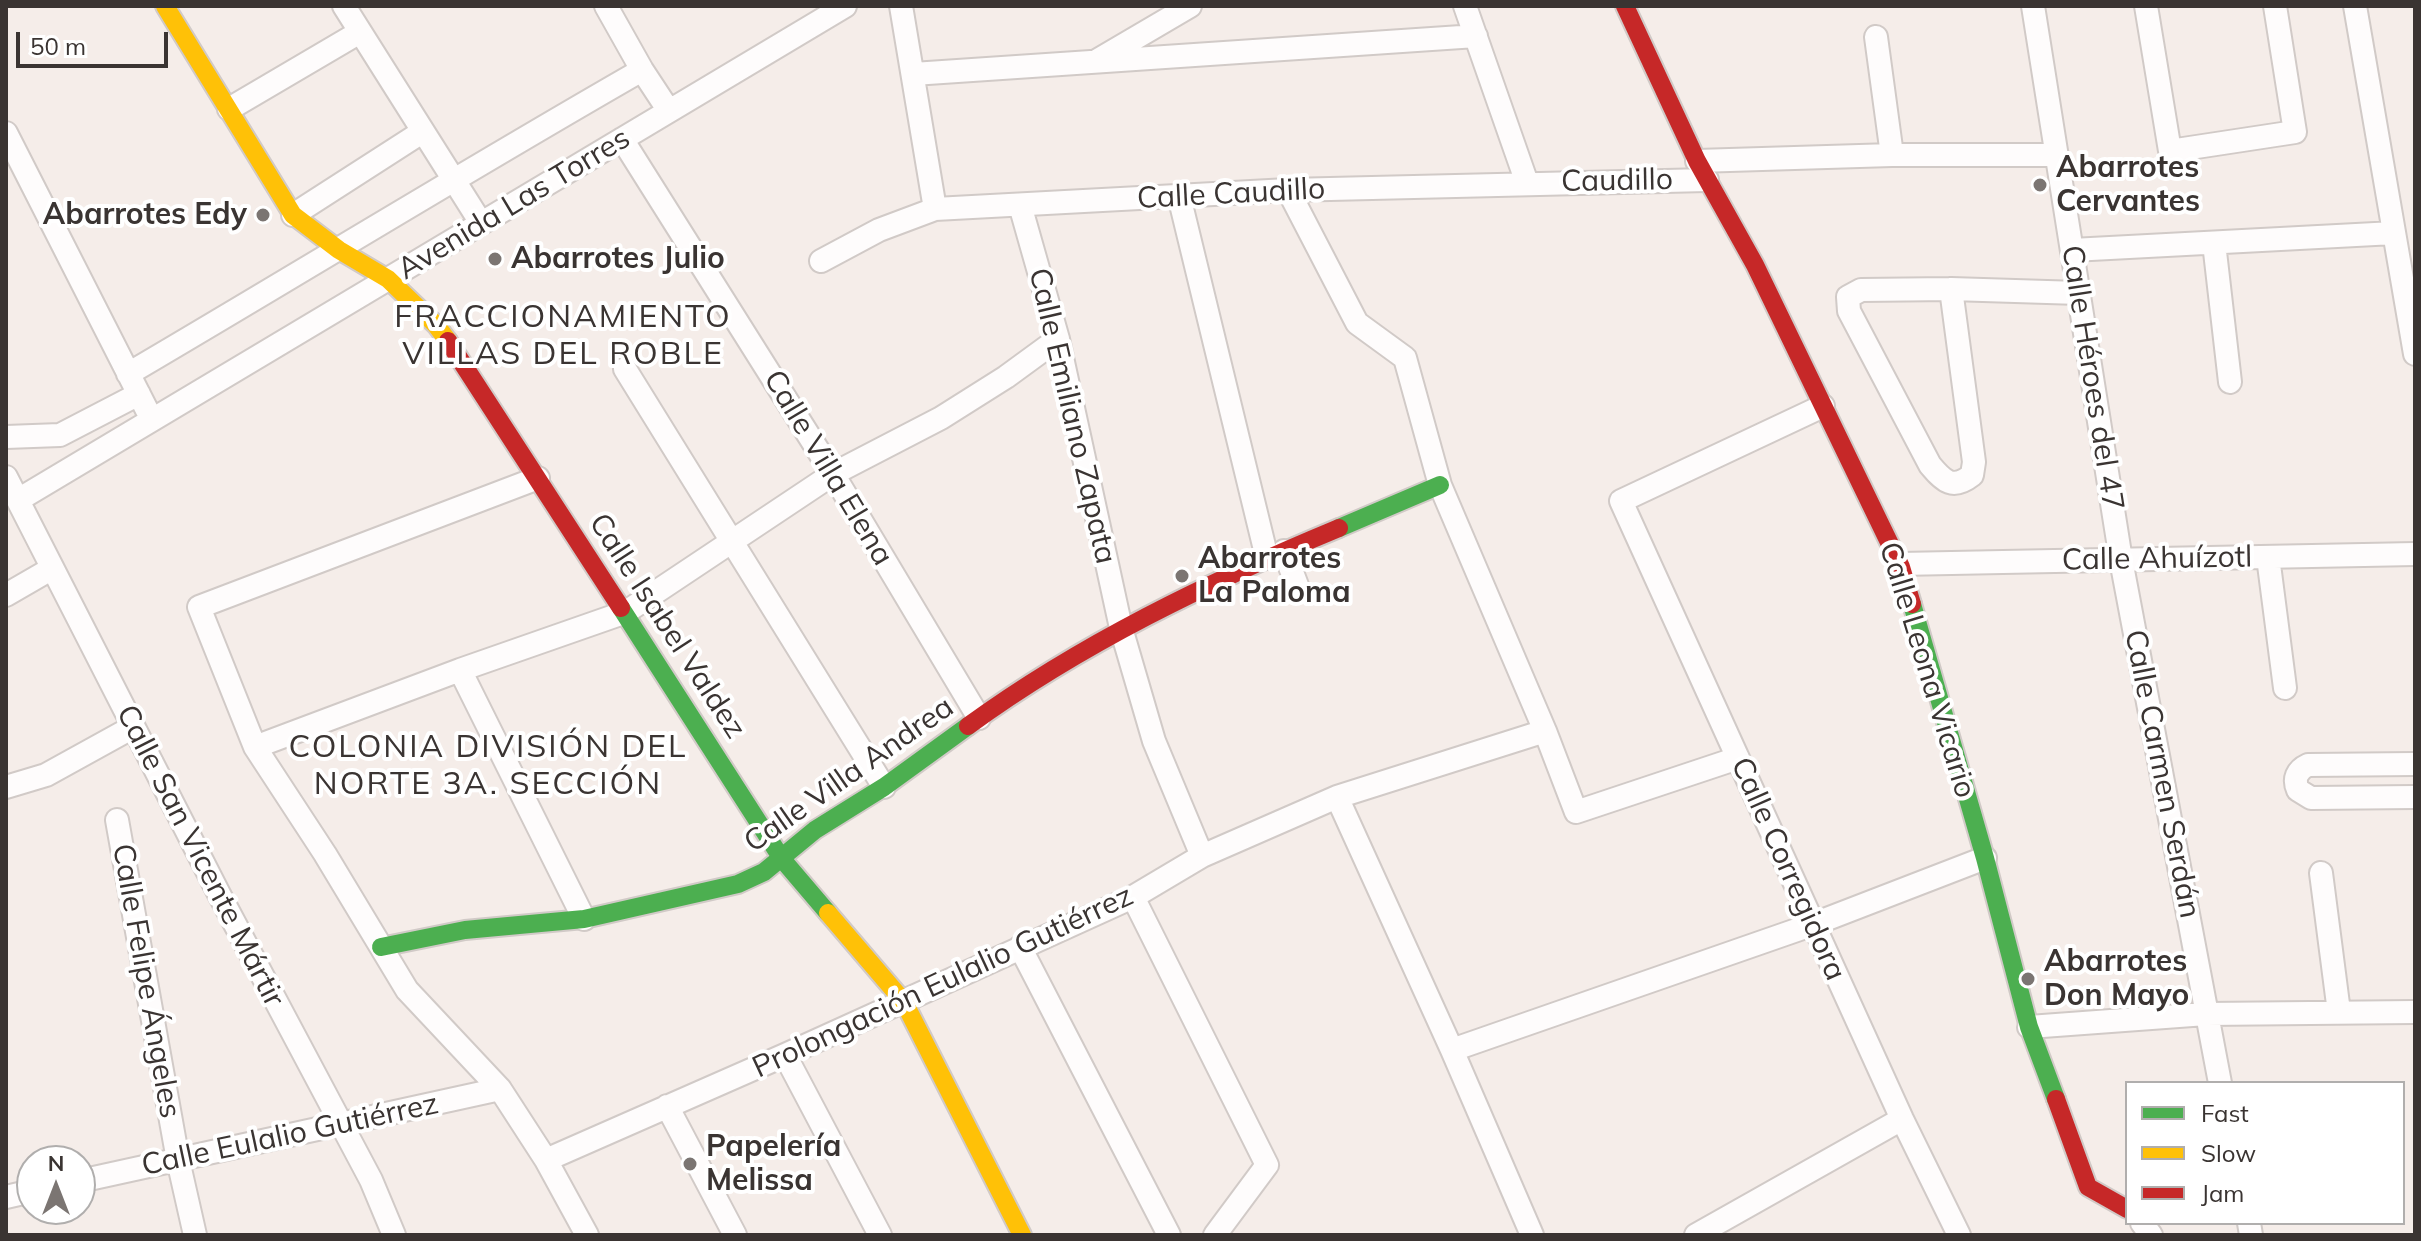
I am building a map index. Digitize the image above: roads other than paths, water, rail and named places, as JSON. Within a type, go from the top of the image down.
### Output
[{"type":"street","points":[[166,6],[293,215],[422,132]]},
{"type":"street","points":[[344,6],[481,223]]},
{"type":"street","points":[[606,6],[669,111]]},
{"type":"street","name":"Avenida Las Torres","points":[[18,500],[845,6]]},
{"type":"street","points":[[901,6],[935,209]]},
{"type":"street","points":[[1094,62],[1190,6]]},
{"type":"street","points":[[1465,6],[1527,183]]},
{"type":"street","name":"Calle Leona Vicario","points":[[1625,6],[1702,171],[1755,265],[1900,564],[1985,858],[2029,1027],[2088,1187],[2125,1208]]},
{"type":"street","name":"Calle Héroes del 47","points":[[2033,6],[2121,560]]},
{"type":"street","points":[[2146,6],[2170,151],[2295,132],[2275,6]]},
{"type":"street","points":[[2355,6],[2394,233],[2412,317],[2415,354]]},
{"type":"street","points":[[229,109],[360,32]]},
{"type":"street","points":[[913,74],[1476,36]]},
{"type":"street","points":[[1876,37],[1892,155]]},
{"type":"street","points":[[6,437],[60,435],[133,384],[452,179],[642,70]]},
{"type":"street","points":[[6,133],[152,420]]},
{"type":"street","name":"Calle Villa Elena","points":[[622,139],[833,474],[979,718]]},
{"type":"street","name":"Caudillo","points":[[1527,183],[1892,155],[2057,155]]},
{"type":"street","name":"Calle Caudillo","points":[[821,261],[879,230],[935,209],[1288,190],[1527,183]]},
{"type":"street","points":[[1288,190],[1357,323],[1405,358],[1440,485],[1545,731],[1576,812],[1738,758]]},
{"type":"street","points":[[1179,196],[1275,554],[1298,588]]},
{"type":"street","name":"Calle Emiliano Zapata","points":[[1020,205],[1058,339],[1121,628],[1154,741],[1202,856]]},
{"type":"street","name":"Calle Isabel Valdez","points":[[293,215],[339,250],[388,279],[436,325],[626,612],[782,859],[904,1002],[1022,1235]]},
{"type":"street","points":[[2072,250],[2394,233]]},
{"type":"street","points":[[2214,243],[2230,382]]},
{"type":"street","points":[[1951,289],[1974,462],[1972,475],[1962,483],[1952,484],[1939,476],[1930,465],[1849,311],[1848,297],[1861,290],[1951,289],[2079,293]]},
{"type":"street","points":[[255,747],[626,612],[833,474],[941,418],[1058,339]]},
{"type":"street","points":[[625,369],[884,787]]},
{"type":"street","name":"Calle Corregidora","points":[[1823,406],[1621,501],[1902,1119],[1959,1235]]},
{"type":"street","name":"Calle San Vicente Mártir","points":[[6,477],[133,727],[371,1180],[394,1235]]},
{"type":"street","points":[[538,478],[199,607],[255,747],[325,854],[407,990],[500,1089],[546,1160],[587,1235]]},
{"type":"street","name":"Calle Villa Andrea","points":[[381,947],[465,930],[584,919],[738,884],[764,872],[815,830],[884,787],[979,718],[1121,628],[1275,554],[1440,485]]},
{"type":"street","name":"Calle Ahuízotl","points":[[1900,564],[2415,554]]},
{"type":"street","points":[[2268,557],[2285,688]]},
{"type":"street","name":"Calle Carmen Serdán","points":[[2121,560],[2220,1081]]},
{"type":"street","points":[[6,595],[51,569]]},
{"type":"street","points":[[460,670],[584,919]]},
{"type":"street","points":[[6,787],[46,775],[133,727]]},
{"type":"street","name":"Prolongación Eulalio Gutiérrez","points":[[546,1160],[1133,897],[1202,856],[1337,797],[1545,731]]},
{"type":"street","points":[[2415,764],[2313,764],[2299,771],[2295,780],[2298,790],[2311,798],[2415,797]]},
{"type":"street","points":[[1337,797],[1532,1235]]},
{"type":"street","name":"Calle Felipe Ángeles","points":[[117,820],[178,1160],[195,1235]]},
{"type":"street","points":[[1452,1050],[1814,924],[1985,858]]},
{"type":"street","points":[[2321,873],[2339,1012]]},
{"type":"street","points":[[1133,897],[1267,1165],[1215,1235]]},
{"type":"street","points":[[1020,947],[1169,1235]]},
{"type":"street","points":[[2029,1027],[2206,1014],[2415,1012]]},
{"type":"street","points":[[785,1055],[880,1235]]},
{"type":"street","name":"Calle Eulalio Gutiérrez","points":[[96,1178],[500,1089]]},
{"type":"street","points":[[667,1106],[735,1235]]},
{"type":"street","points":[[1696,1235],[1902,1119]]},
{"type":"place","name":"Abarrotes Cervantes","points":[[2040,185]]},
{"type":"place","name":"Abarrotes Edy","points":[[263,215]]},
{"type":"place","name":"Abarrotes Julio","points":[[495,259]]},
{"type":"place","name":"Abarrotes La Paloma","points":[[1182,576]]},
{"type":"place","name":"Abarrotes Don Mayo","points":[[2028,979]]},
{"type":"place","name":"Papelería Melissa","points":[[690,1164]]},
{"type":"district","name":"FRACCIONAMIENTO VILLAS DEL ROBLE","points":[[563,336]]},
{"type":"district","name":"COLONIA DIVISIÓN DEL NORTE 3A. SECCIÓN","points":[[488,766]]}]
